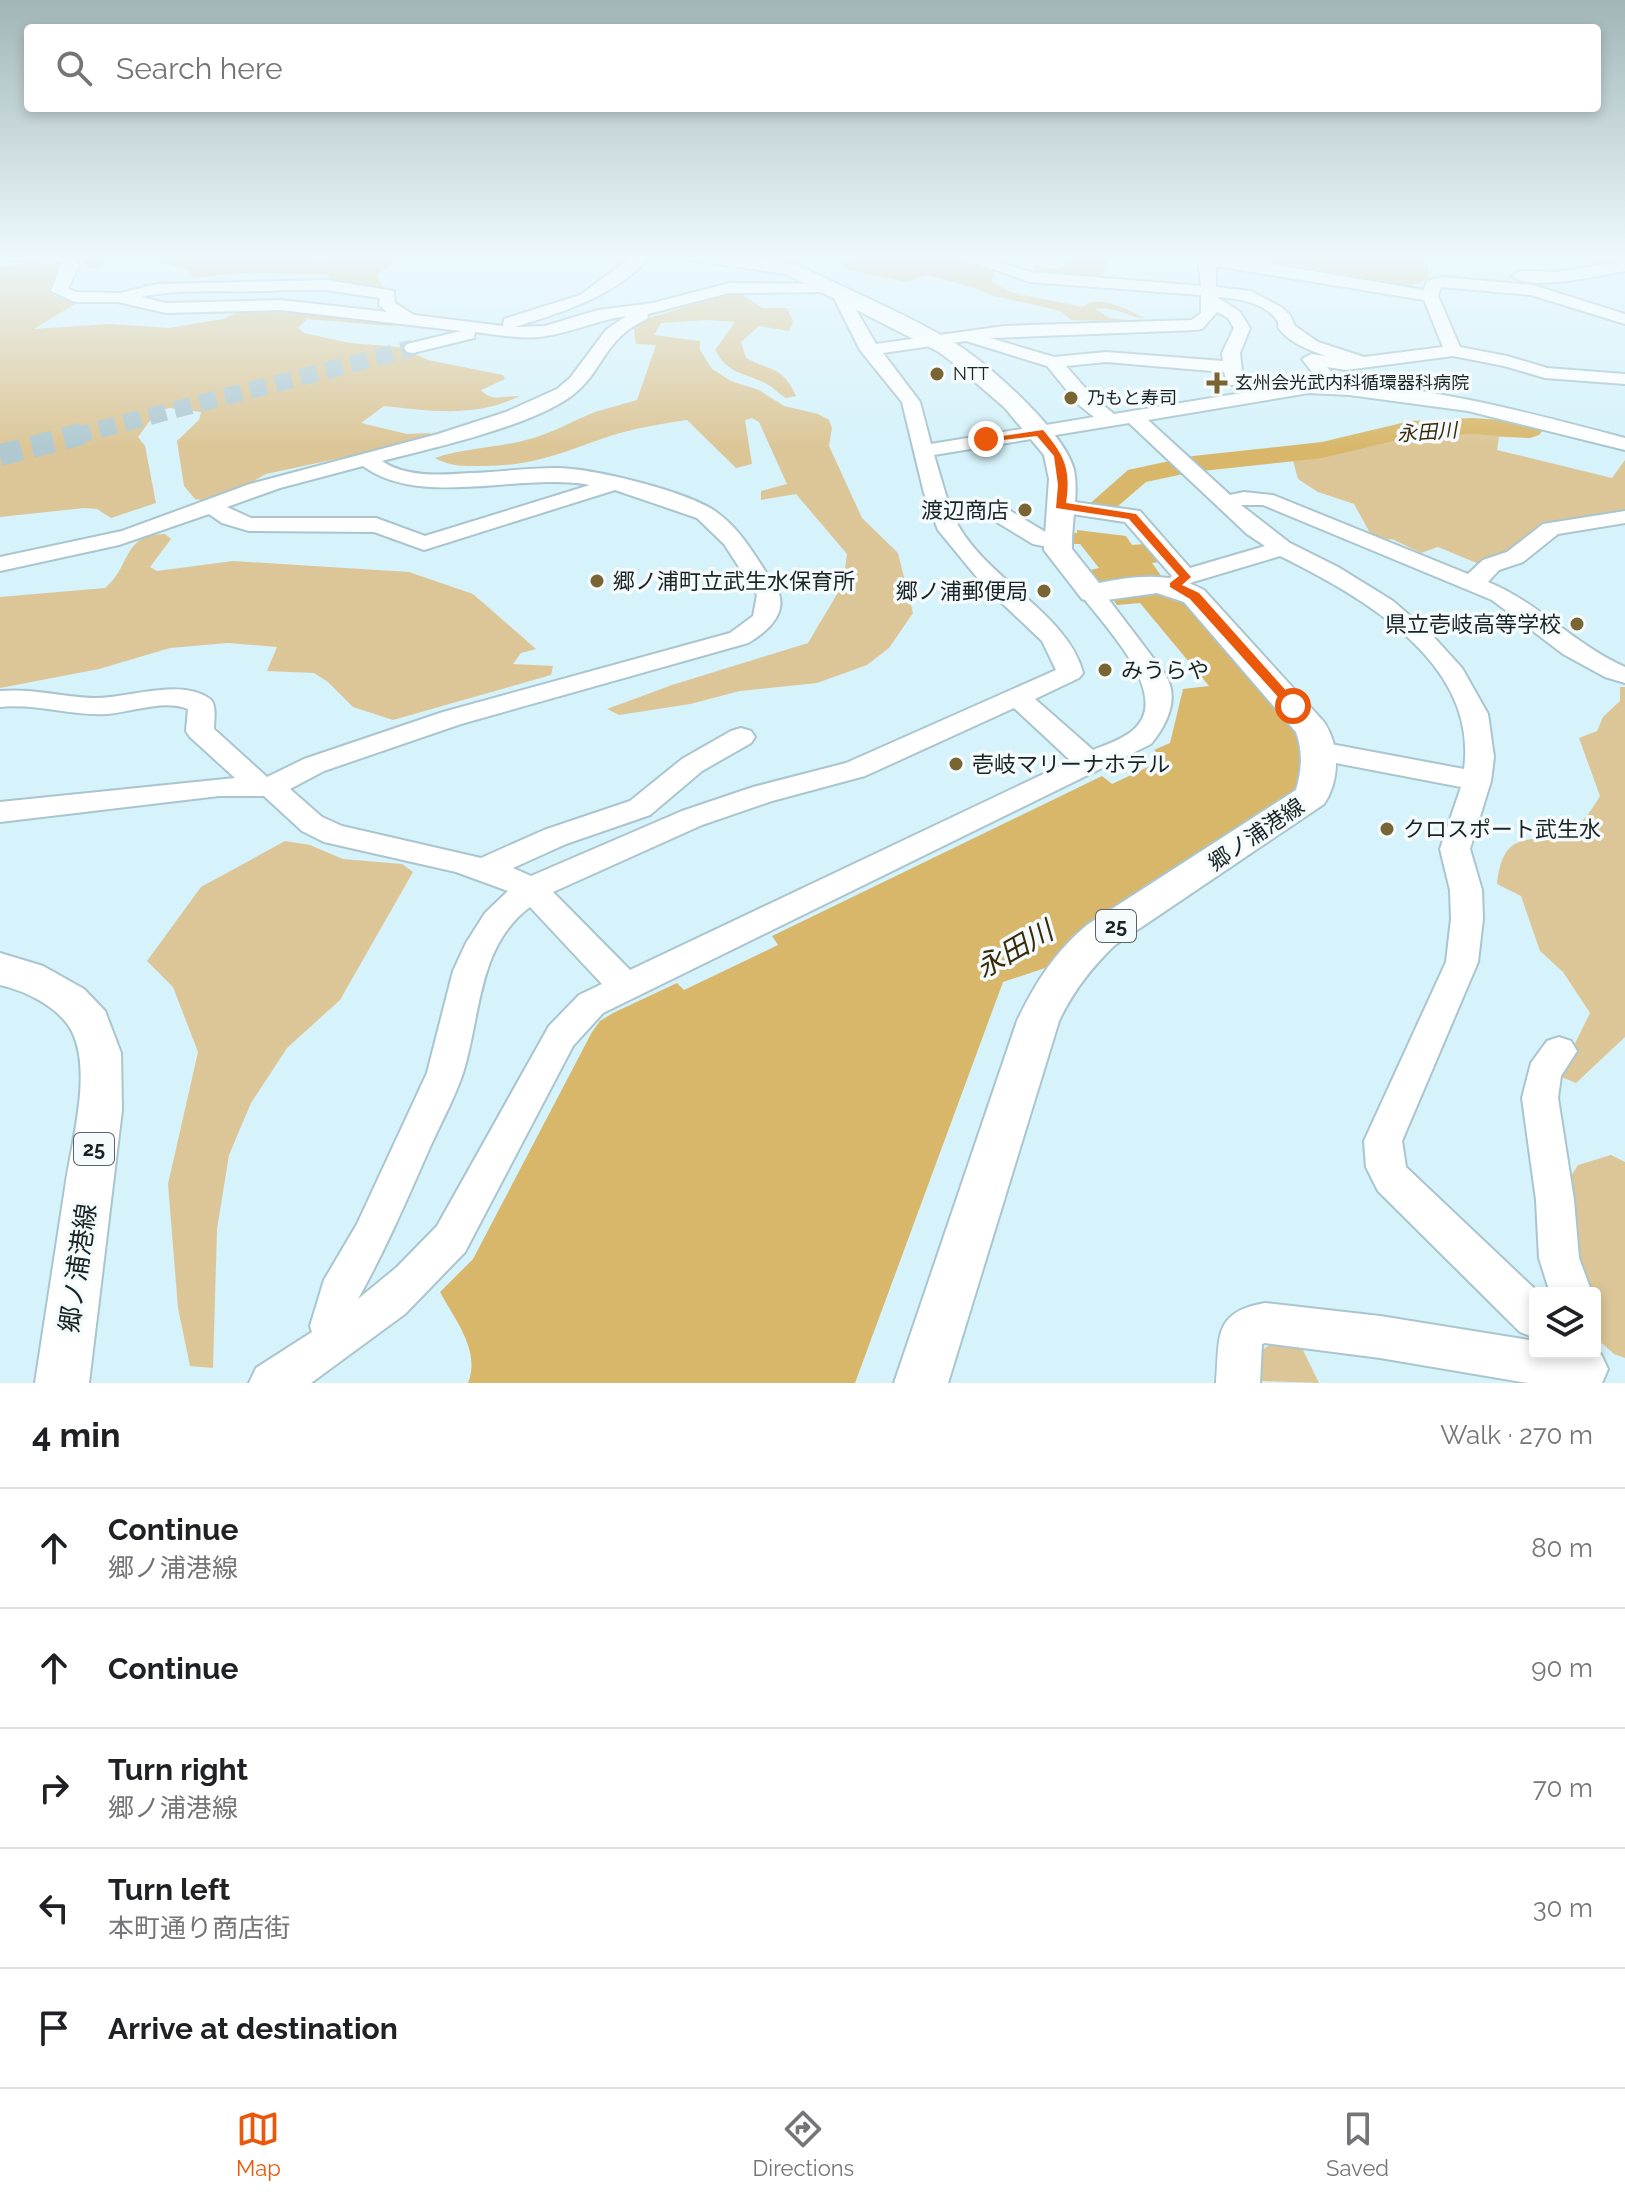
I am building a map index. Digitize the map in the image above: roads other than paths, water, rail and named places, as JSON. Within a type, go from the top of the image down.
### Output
[{"type":"main road","points":[[891,319],[935,341],[980,373],[1040,432],[1059,456],[1063,485],[1058,550],[1067,563],[1098,592],[1180,581],[1312,729],[1320,751]]},
{"type":"main road","name":"郷ノ浦港線","points":[[921,1383],[1038,1021],[1055,984],[1073,960],[1101,935],[1312,796],[1320,771],[1320,751]]},
{"type":"main road","name":"郷ノ浦港線","points":[[0,969],[40,982],[65,996],[84,1016],[96,1037],[100,1072],[97,1125],[62,1383]]},
{"type":"street","points":[[391,319],[482,330],[547,331],[587,319]]},
{"type":"street","points":[[407,319],[411,321]]},
{"type":"street","points":[[413,348],[519,319]]},
{"type":"street","points":[[0,564],[84,548],[213,508],[270,485],[460,436],[562,396],[580,382],[608,334],[641,319]]},
{"type":"street","points":[[339,1338],[331,1326],[339,1294],[371,1237],[445,1073],[470,971],[496,921],[532,890],[552,878],[692,818],[763,794],[855,770],[1070,673],[1070,664],[1052,638],[1005,596],[948,528],[907,395],[869,350],[849,319]]},
{"type":"street","points":[[869,350],[965,335],[1189,326],[1207,319]]},
{"type":"street","points":[[1236,319],[1242,328],[1231,360],[1233,380],[1250,396]]},
{"type":"street","points":[[1283,319],[1287,328],[1312,346],[1364,363]]},
{"type":"street","points":[[1444,319],[1453,351]]},
{"type":"street","points":[[1080,329],[1094,339],[1153,342],[1231,360]]},
{"type":"street","points":[[965,335],[1053,362],[1106,357],[1231,360]]},
{"type":"street","points":[[1309,388],[1313,383],[1328,379],[1311,359],[1346,365],[1453,351],[1556,375],[1625,379]]},
{"type":"street","points":[[1053,362],[1086,401],[1109,420]]},
{"type":"street","points":[[923,451],[1309,388],[1367,391],[1468,406],[1625,444]]},
{"type":"street","points":[[1133,416],[1255,529],[1282,548],[1330,572],[1385,606],[1422,639],[1453,673],[1475,714],[1480,757],[1477,781],[1455,849],[1466,890],[1467,919],[1462,962],[1383,1141],[1383,1157],[1392,1179],[1529,1312]]},
{"type":"street","points":[[0,812],[219,787],[264,787],[314,765],[452,718],[739,638],[756,628],[767,615],[769,595],[714,519],[691,505],[559,474],[403,477],[374,468],[367,460]]},
{"type":"street","points":[[213,508],[249,524],[376,525],[424,543],[610,485]]},
{"type":"street","points":[[1226,502],[1266,499],[1500,595],[1589,659],[1625,675]]},
{"type":"street","points":[[942,509],[986,506],[1041,539],[1058,542]]},
{"type":"street","points":[[1060,506],[1132,516],[1180,581],[1282,548]]},
{"type":"street","points":[[1476,585],[1478,576],[1491,565],[1515,557],[1551,529],[1625,517]]},
{"type":"street","points":[[271,1383],[395,1297],[430,1265],[451,1239],[561,1036],[591,1004],[624,985],[1141,738],[1155,720],[1159,697],[1154,676],[1098,592]]},
{"type":"street","points":[[1016,696],[1091,764]]},
{"type":"street","points":[[0,699],[20,697],[95,706],[164,698],[192,700],[201,705],[200,731],[255,780],[312,824],[334,835],[484,869],[532,890],[624,985]]},
{"type":"street","points":[[484,869],[555,837],[640,808],[692,765],[741,737]]},
{"type":"street","points":[[1320,751],[1477,781]]},
{"type":"street","points":[[1559,1051],[1544,1073],[1540,1098],[1555,1200],[1559,1258],[1569,1287]]},
{"type":"street","points":[[1238,1383],[1241,1335],[1248,1326],[1265,1323],[1380,1337],[1492,1357],[1581,1362]]},
{"type":"water","points":[[1077,530],[1126,536],[1132,545],[1145,544],[1160,562],[1152,563],[1175,595],[1195,611],[1295,726],[1304,744],[1302,782],[1260,819],[1073,935],[1045,968],[1003,982],[855,1383],[468,1383],[471,1371],[469,1348],[440,1292],[473,1259],[600,1021],[677,983],[684,990],[778,945],[772,936],[1102,776],[1112,784],[1165,759],[1154,750],[1170,743],[1183,689],[1209,686],[1140,603],[1117,605],[1090,570],[1099,568],[1080,544],[1072,544],[1071,533],[1077,533]]},
{"type":"waterway","name":"永田川","points":[[1100,507],[1137,476],[1193,464],[1322,450],[1410,429],[1473,426],[1530,430]]},
{"type":"tunnel","points":[[74,436],[413,348]]},
{"type":"tunnel","points":[[0,455],[82,434]]},
{"type":"place","name":"NTT","points":[[937,374]]},
{"type":"place","name":"玄州会光武内科循環器科病院","points":[[1217,383]]},
{"type":"place","name":"乃もと寿司","points":[[1071,398]]},
{"type":"place","name":"渡辺商店","points":[[1025,510]]},
{"type":"place","name":"郷ノ浦町立武生水保育所","points":[[597,581]]},
{"type":"place","name":"郷ノ浦郵便局","points":[[1044,591]]},
{"type":"place","name":"県立壱岐高等学校","points":[[1577,624]]},
{"type":"place","name":"みうらや","points":[[1105,670]]},
{"type":"place","name":"壱岐マリーナホテル","points":[[956,764]]},
{"type":"place","name":"クロスポート武生水","points":[[1387,829]]}]
